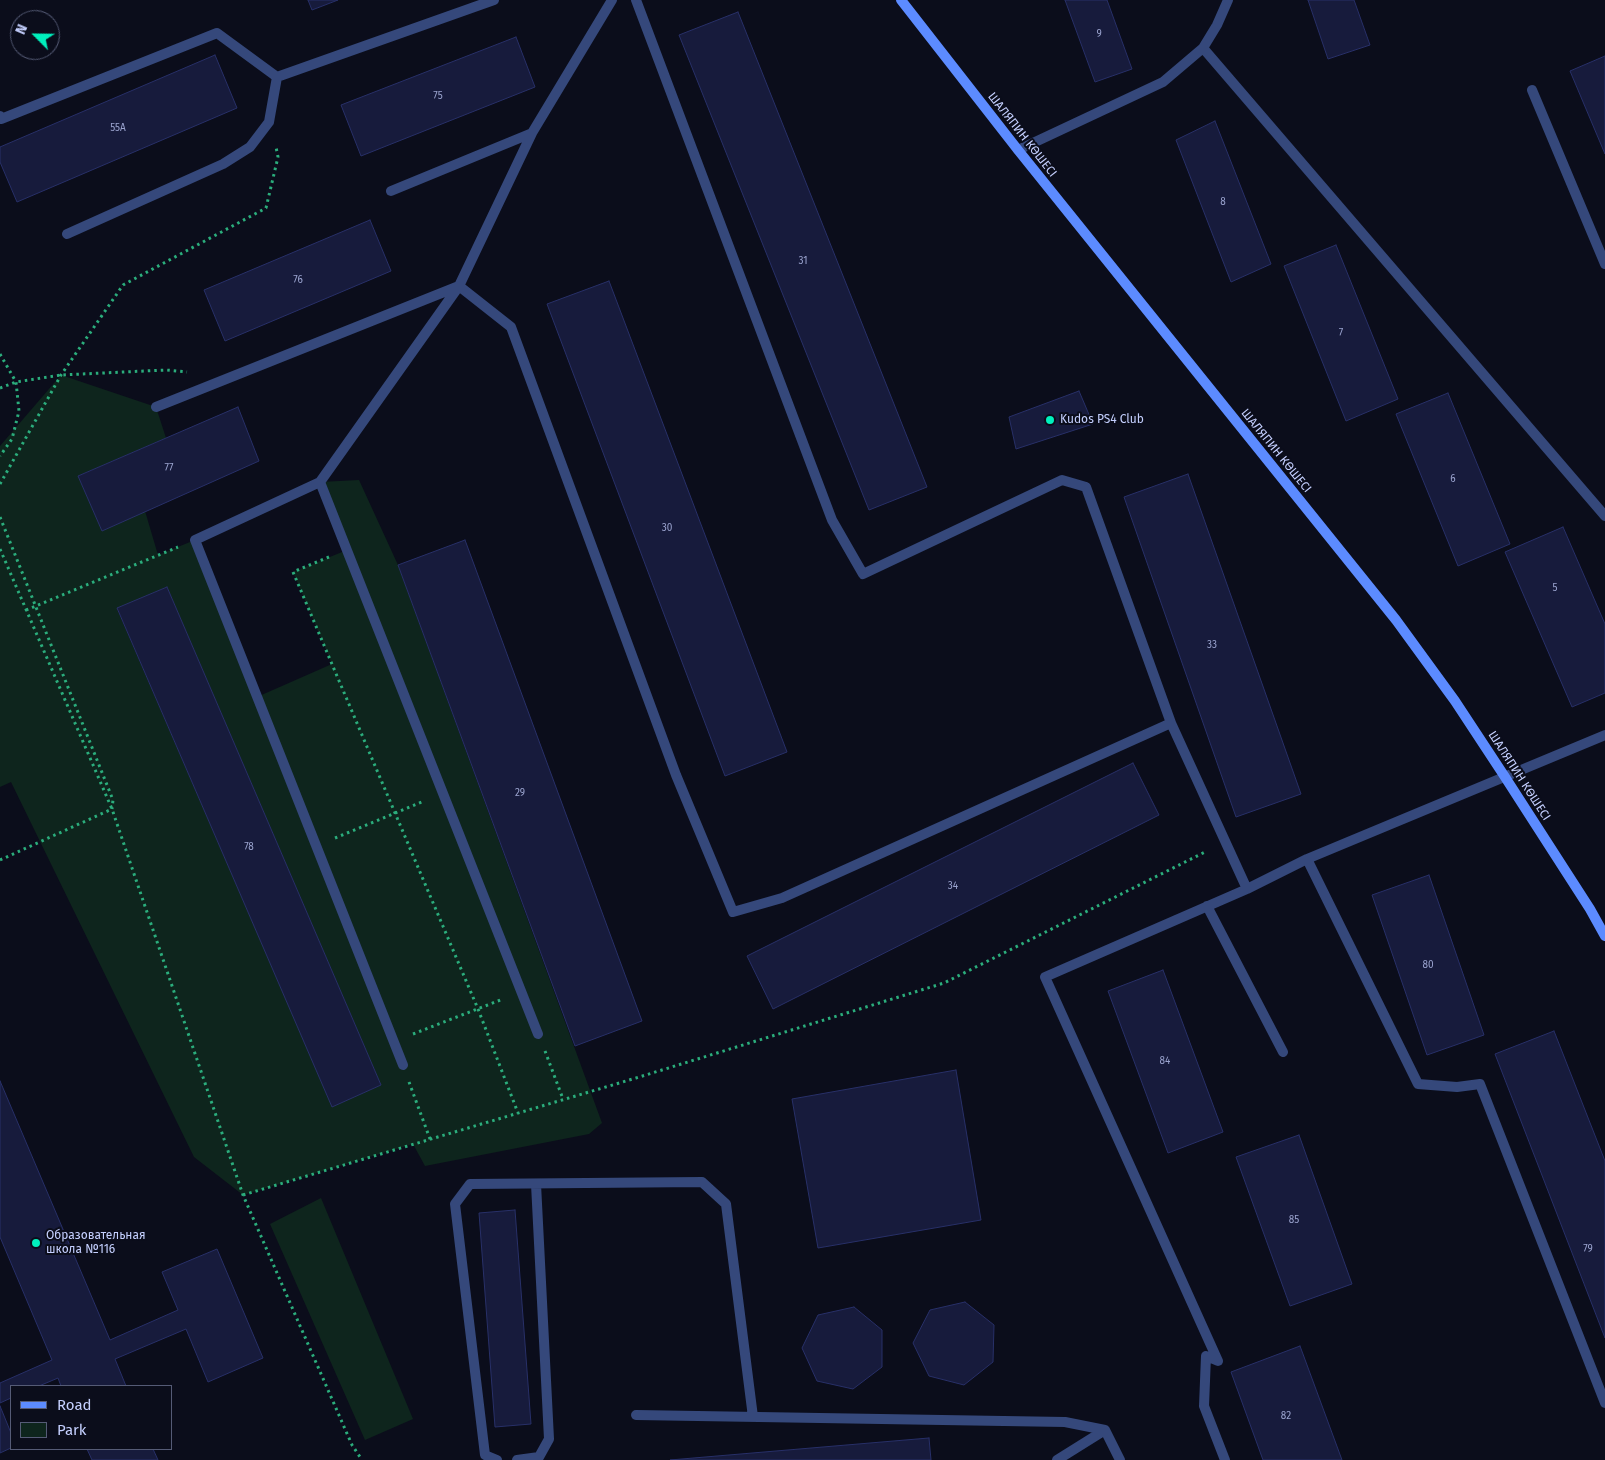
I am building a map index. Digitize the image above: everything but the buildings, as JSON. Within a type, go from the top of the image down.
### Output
[{"type":"main road","name":"ШАЛЯПИН КӨШЕСІ","points":[[901,0],[1018,150],[1396,620],[1455,701],[1590,909],[1605,936]]},
{"type":"lane","points":[[277,77],[494,0]]},
{"type":"lane","points":[[403,1065],[195,540],[320,482],[459,286],[532,133],[612,0]]},
{"type":"lane","points":[[636,0],[832,520],[864,574],[1062,480],[1086,487],[1171,723],[1247,889]]},
{"type":"lane","points":[[1018,150],[1163,82],[1202,48],[1217,25],[1228,0]]},
{"type":"lane","points":[[0,116],[1,119],[217,33],[277,77]]},
{"type":"lane","points":[[1202,48],[1605,516]]},
{"type":"lane","points":[[67,234],[223,164],[250,147],[269,122],[277,77]]},
{"type":"lane","points":[[1532,90],[1605,264]]},
{"type":"lane","points":[[391,191],[532,133]]},
{"type":"lane","points":[[459,286],[511,327],[676,775],[733,912],[782,898],[1171,723]]},
{"type":"lane","points":[[156,407],[459,286]]},
{"type":"lane","points":[[320,482],[538,1034]]},
{"type":"lane","points":[[1225,1460],[1204,1406],[1206,1356],[1218,1362],[1045,977],[1247,889],[1307,859],[1605,735]]},
{"type":"lane","points":[[1307,859],[1418,1084],[1457,1087],[1480,1084],[1605,1403]]},
{"type":"lane","points":[[1206,906],[1283,1052]]},
{"type":"lane","points":[[497,1460],[485,1455],[455,1204],[470,1184],[702,1182],[726,1204],[753,1417]]},
{"type":"lane","points":[[517,1460],[540,1457],[549,1439],[536,1184]]},
{"type":"lane","points":[[636,1415],[1065,1422],[1105,1430]]},
{"type":"lane","points":[[1057,1460],[1105,1430]]},
{"type":"lane","points":[[1105,1430],[1120,1460]]},
{"type":"path","points":[[0,484],[61,375],[123,284],[266,208],[278,157],[269,122]]},
{"type":"path","points":[[0,354],[16,382],[19,411],[12,439],[0,456]]},
{"type":"path","points":[[0,388],[16,382],[61,375],[166,370],[193,373]]},
{"type":"path","points":[[0,517],[113,800],[112,809]]},
{"type":"path","points":[[26,610],[195,540]]},
{"type":"path","points":[[0,549],[112,809],[243,1195],[352,1445],[362,1460]]},
{"type":"path","points":[[347,550],[293,572],[478,1009],[518,1113]]},
{"type":"path","points":[[316,846],[442,792]]},
{"type":"path","points":[[0,860],[112,809]]},
{"type":"path","points":[[243,1195],[944,983],[1225,842]]},
{"type":"path","points":[[394,1042],[521,992]]},
{"type":"path","points":[[538,1034],[563,1099]]},
{"type":"path","points":[[403,1065],[430,1139]]},
{"type":"green space","points":[[61,375],[156,407],[166,438],[78,476],[102,530],[145,511],[158,555],[195,540],[257,697],[332,664],[293,572],[347,550],[320,482],[359,480],[398,565],[602,1123],[589,1134],[425,1166],[413,1144],[243,1195],[194,1157],[11,782],[0,787],[0,446]],"holes":[[[167,587],[381,1085],[332,1106],[117,609]]]},
{"type":"green space","points":[[321,1198],[413,1419],[365,1440],[270,1224]]},
{"type":"place","name":"Kudos PS4 Club","points":[[1050,420]]},
{"type":"place","name":"Образовательная школа №116","points":[[36,1243]]}]
